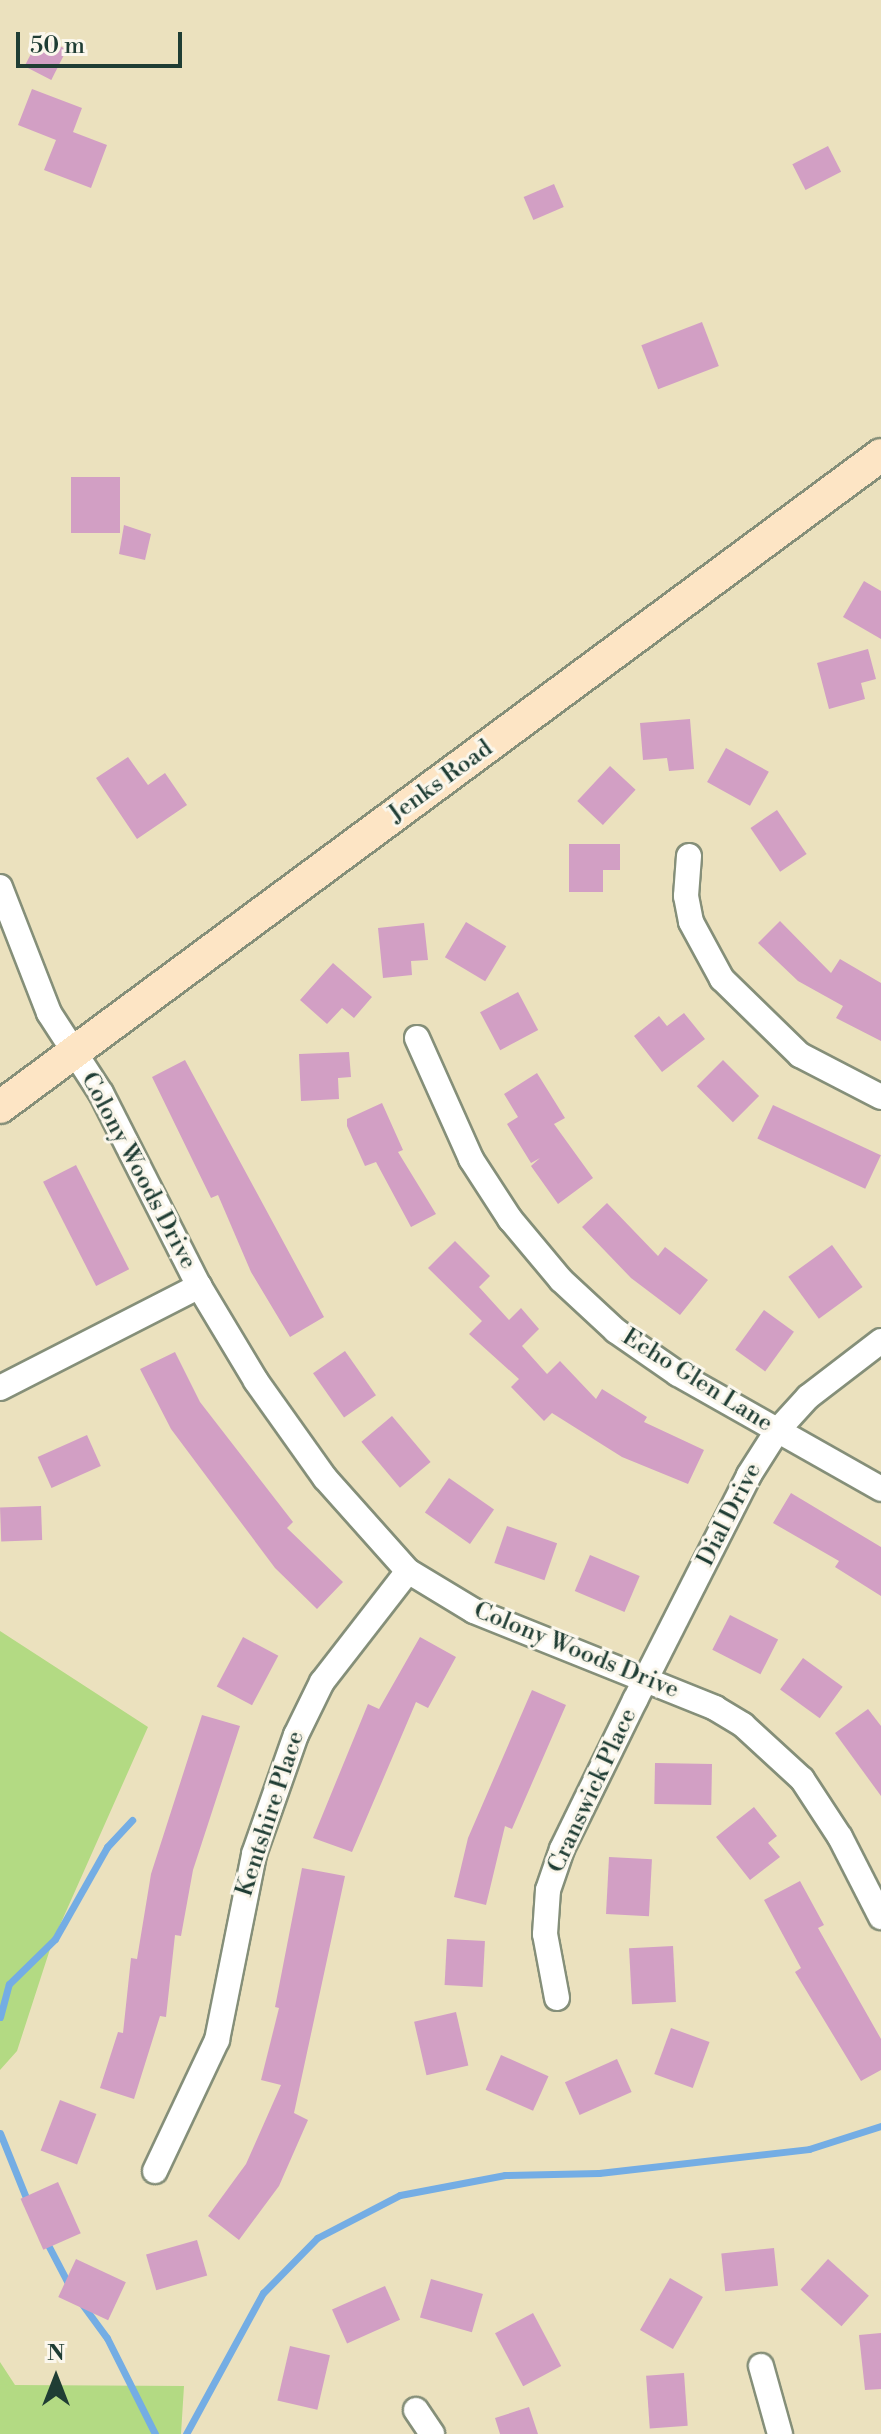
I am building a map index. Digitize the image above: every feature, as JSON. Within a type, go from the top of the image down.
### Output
[{"type":"street","name":"Jenks Road","points":[[0,1107],[881,455]]},
{"type":"street","points":[[689,856],[686,896],[691,922],[722,979],[800,1055],[881,1097]]},
{"type":"street","name":"Colony Woods Drive","points":[[0,887],[49,1013],[101,1093],[199,1286],[256,1381],[325,1478],[408,1571],[501,1625],[715,1708],[784,1758],[821,1806],[881,1917]]},
{"type":"street","name":"Echo Glen Lane","points":[[417,1038],[471,1159],[510,1219],[561,1280],[616,1331],[665,1366],[881,1489]]},
{"type":"street","points":[[0,1388],[199,1286]]},
{"type":"street","name":"Dial Drive","points":[[645,1682],[749,1475],[777,1431],[825,1382],[881,1341]]},
{"type":"street","name":"Kentshire Place","points":[[155,2171],[217,2040],[247,1881],[296,1735],[330,1671],[408,1571]]},
{"type":"street","name":"Cranswick Place","points":[[557,1998],[545,1934],[553,1871],[645,1682]]},
{"type":"street","points":[[761,2366],[780,2434]]},
{"type":"street","points":[[416,2410],[432,2434]]},
{"type":"green space","points":[[0,1631],[148,1727],[52,1943],[17,2051],[0,2070]]},
{"type":"green space","points":[[0,2362],[15,2385],[184,2386],[181,2434],[0,2434]]},
{"type":"building","points":[[40,36],[67,50],[51,80],[25,66]]},
{"type":"building","points":[[32,89],[82,108],[73,132],[107,145],[91,188],[44,170],[56,140],[18,125]]},
{"type":"building","points":[[828,146],[841,172],[806,190],[792,164]]},
{"type":"building","points":[[554,184],[564,207],[533,220],[524,197]]},
{"type":"building","points":[[702,322],[719,366],[658,389],[641,345]]},
{"type":"building","points":[[71,477],[120,477],[120,533],[71,533]]},
{"type":"building","points":[[124,525],[151,534],[145,560],[119,554]]},
{"type":"building","points":[[864,581],[881,591],[881,639],[843,617]]},
{"type":"building","points":[[868,649],[876,679],[861,683],[865,699],[829,709],[817,663]]},
{"type":"building","points":[[690,719],[694,769],[669,771],[667,758],[643,760],[640,723]]},
{"type":"building","points":[[726,748],[769,772],[750,806],[707,782]]},
{"type":"building","points":[[128,757],[148,785],[165,773],[187,805],[137,839],[96,778]]},
{"type":"building","points":[[610,766],[636,790],[603,825],[577,801]]},
{"type":"building","points":[[777,810],[807,854],[780,872],[750,828]]},
{"type":"building","points":[[569,844],[620,844],[620,870],[603,870],[603,892],[569,892]]},
{"type":"building","points":[[780,921],[831,973],[840,959],[881,983],[881,1041],[836,1018],[843,1006],[798,981],[758,943]]},
{"type":"building","points":[[466,922],[506,946],[485,981],[445,957]]},
{"type":"building","points":[[424,923],[428,960],[411,961],[412,975],[383,978],[378,928]]},
{"type":"building","points":[[333,963],[372,997],[354,1018],[342,1008],[327,1024],[300,1000]]},
{"type":"building","points":[[518,992],[538,1030],[500,1050],[480,1012]]},
{"type":"building","points":[[684,1013],[705,1039],[662,1072],[634,1036],[659,1016],[667,1026]]},
{"type":"building","points":[[349,1052],[351,1077],[338,1078],[339,1099],[301,1101],[299,1054]]},
{"type":"building","points":[[185,1060],[324,1317],[290,1337],[251,1272],[218,1195],[211,1198],[152,1077]]},
{"type":"building","points":[[723,1060],[759,1096],[733,1122],[697,1086]]},
{"type":"building","points":[[537,1073],[565,1118],[554,1124],[593,1178],[558,1204],[531,1166],[540,1158],[531,1163],[507,1124],[518,1117],[504,1094]]},
{"type":"building","points":[[382,1103],[403,1150],[398,1152],[436,1214],[411,1227],[376,1162],[365,1166],[347,1126],[347,1119]]},
{"type":"building","points":[[773,1105],[881,1155],[865,1189],[757,1139]]},
{"type":"building","points":[[76,1165],[129,1269],[96,1286],[43,1182]]},
{"type":"building","points":[[607,1203],[658,1256],[665,1247],[708,1280],[680,1315],[631,1278],[582,1227]]},
{"type":"building","points":[[455,1241],[490,1276],[479,1287],[509,1320],[521,1308],[539,1329],[522,1346],[547,1374],[560,1361],[596,1399],[602,1389],[647,1417],[644,1422],[704,1450],[688,1484],[622,1457],[552,1413],[544,1421],[511,1387],[519,1379],[469,1334],[482,1321],[428,1268]]},
{"type":"building","points":[[832,1245],[863,1287],[819,1319],[788,1277]]},
{"type":"building","points":[[764,1310],[794,1332],[765,1371],[735,1350]]},
{"type":"building","points":[[345,1351],[376,1395],[344,1418],[313,1373]]},
{"type":"building","points":[[175,1352],[200,1402],[293,1522],[287,1528],[343,1582],[317,1609],[275,1568],[171,1429],[140,1369]]},
{"type":"building","points":[[392,1416],[431,1462],[400,1488],[361,1442]]},
{"type":"building","points":[[87,1435],[101,1466],[51,1488],[38,1457]]},
{"type":"building","points":[[449,1478],[494,1510],[470,1544],[425,1512]]},
{"type":"building","points":[[791,1493],[881,1547],[881,1596],[835,1567],[839,1561],[773,1523]]},
{"type":"building","points":[[41,1506],[42,1540],[1,1541],[0,1507]]},
{"type":"building","points":[[507,1526],[557,1543],[544,1580],[494,1563]]},
{"type":"building","points":[[590,1555],[640,1576],[624,1612],[575,1591]]},
{"type":"building","points":[[730,1615],[778,1640],[760,1674],[712,1650]]},
{"type":"building","points":[[243,1637],[278,1656],[252,1705],[217,1686]]},
{"type":"building","points":[[420,1637],[456,1657],[428,1708],[416,1702],[352,1852],[313,1838],[368,1704],[379,1709]]},
{"type":"building","points":[[803,1658],[843,1687],[820,1718],[780,1690]]},
{"type":"building","points":[[532,1690],[566,1705],[512,1829],[505,1826],[486,1905],[454,1897],[468,1838]]},
{"type":"building","points":[[868,1709],[881,1726],[881,1796],[835,1733]]},
{"type":"building","points":[[202,1715],[240,1726],[193,1870],[181,1936],[175,1935],[166,2017],[160,2016],[134,2099],[100,2088],[118,2032],[123,2033],[131,1958],[137,1959],[151,1874]]},
{"type":"building","points":[[655,1763],[712,1764],[711,1805],[654,1804]]},
{"type":"building","points":[[754,1807],[777,1836],[768,1843],[780,1857],[750,1880],[716,1837]]},
{"type":"building","points":[[609,1857],[652,1859],[649,1916],[606,1914]]},
{"type":"building","points":[[302,1868],[345,1876],[294,2113],[308,2120],[279,2186],[239,2240],[208,2216],[246,2164],[281,2085],[261,2080],[279,2008],[275,2007]]},
{"type":"building","points":[[800,1881],[824,1925],[818,1928],[881,2039],[881,2070],[861,2081],[795,1972],[801,1968],[764,1900]]},
{"type":"building","points":[[447,1939],[485,1941],[483,1987],[445,1985]]},
{"type":"building","points":[[673,1946],[676,2002],[632,2004],[629,1948]]},
{"type":"building","points":[[456,2012],[468,2066],[426,2075],[414,2022]]},
{"type":"building","points":[[671,2028],[710,2042],[693,2088],[654,2074]]},
{"type":"building","points":[[501,2055],[549,2076],[533,2111],[486,2090]]},
{"type":"building","points":[[617,2059],[632,2092],[580,2115],[565,2082]]},
{"type":"building","points":[[60,2100],[96,2114],[77,2164],[41,2150]]},
{"type":"building","points":[[58,2182],[81,2233],[43,2250],[21,2199]]},
{"type":"building","points":[[197,2240],[207,2276],[156,2290],[146,2255]]},
{"type":"building","points":[[774,2248],[778,2286],[725,2291],[721,2254]]},
{"type":"building","points":[[76,2259],[126,2282],[108,2320],[58,2297]]},
{"type":"building","points":[[828,2259],[869,2296],[841,2326],[801,2289]]},
{"type":"building","points":[[670,2278],[703,2297],[673,2349],[640,2330]]},
{"type":"building","points":[[431,2279],[483,2294],[472,2332],[420,2317]]},
{"type":"building","points":[[385,2286],[400,2320],[347,2343],[332,2310]]},
{"type":"building","points":[[533,2313],[561,2366],[523,2386],[495,2333]]},
{"type":"building","points":[[881,2333],[881,2389],[865,2390],[859,2335]]},
{"type":"building","points":[[290,2346],[330,2355],[317,2410],[277,2401]]},
{"type":"building","points":[[684,2373],[688,2426],[650,2429],[646,2376]]},
{"type":"building","points":[[529,2407],[538,2434],[500,2434],[495,2418]]},
{"type":"waterway","points":[[0,2017],[9,1984],[55,1939],[107,1847],[132,1820]]},
{"type":"waterway","points":[[186,2434],[263,2293],[317,2238],[400,2195],[505,2175],[599,2173],[809,2149],[881,2126]]},
{"type":"waterway","points":[[0,2133],[29,2205]]},
{"type":"waterway","points":[[46,2241],[70,2287]]},
{"type":"waterway","points":[[82,2304],[107,2338],[155,2434]]}]
